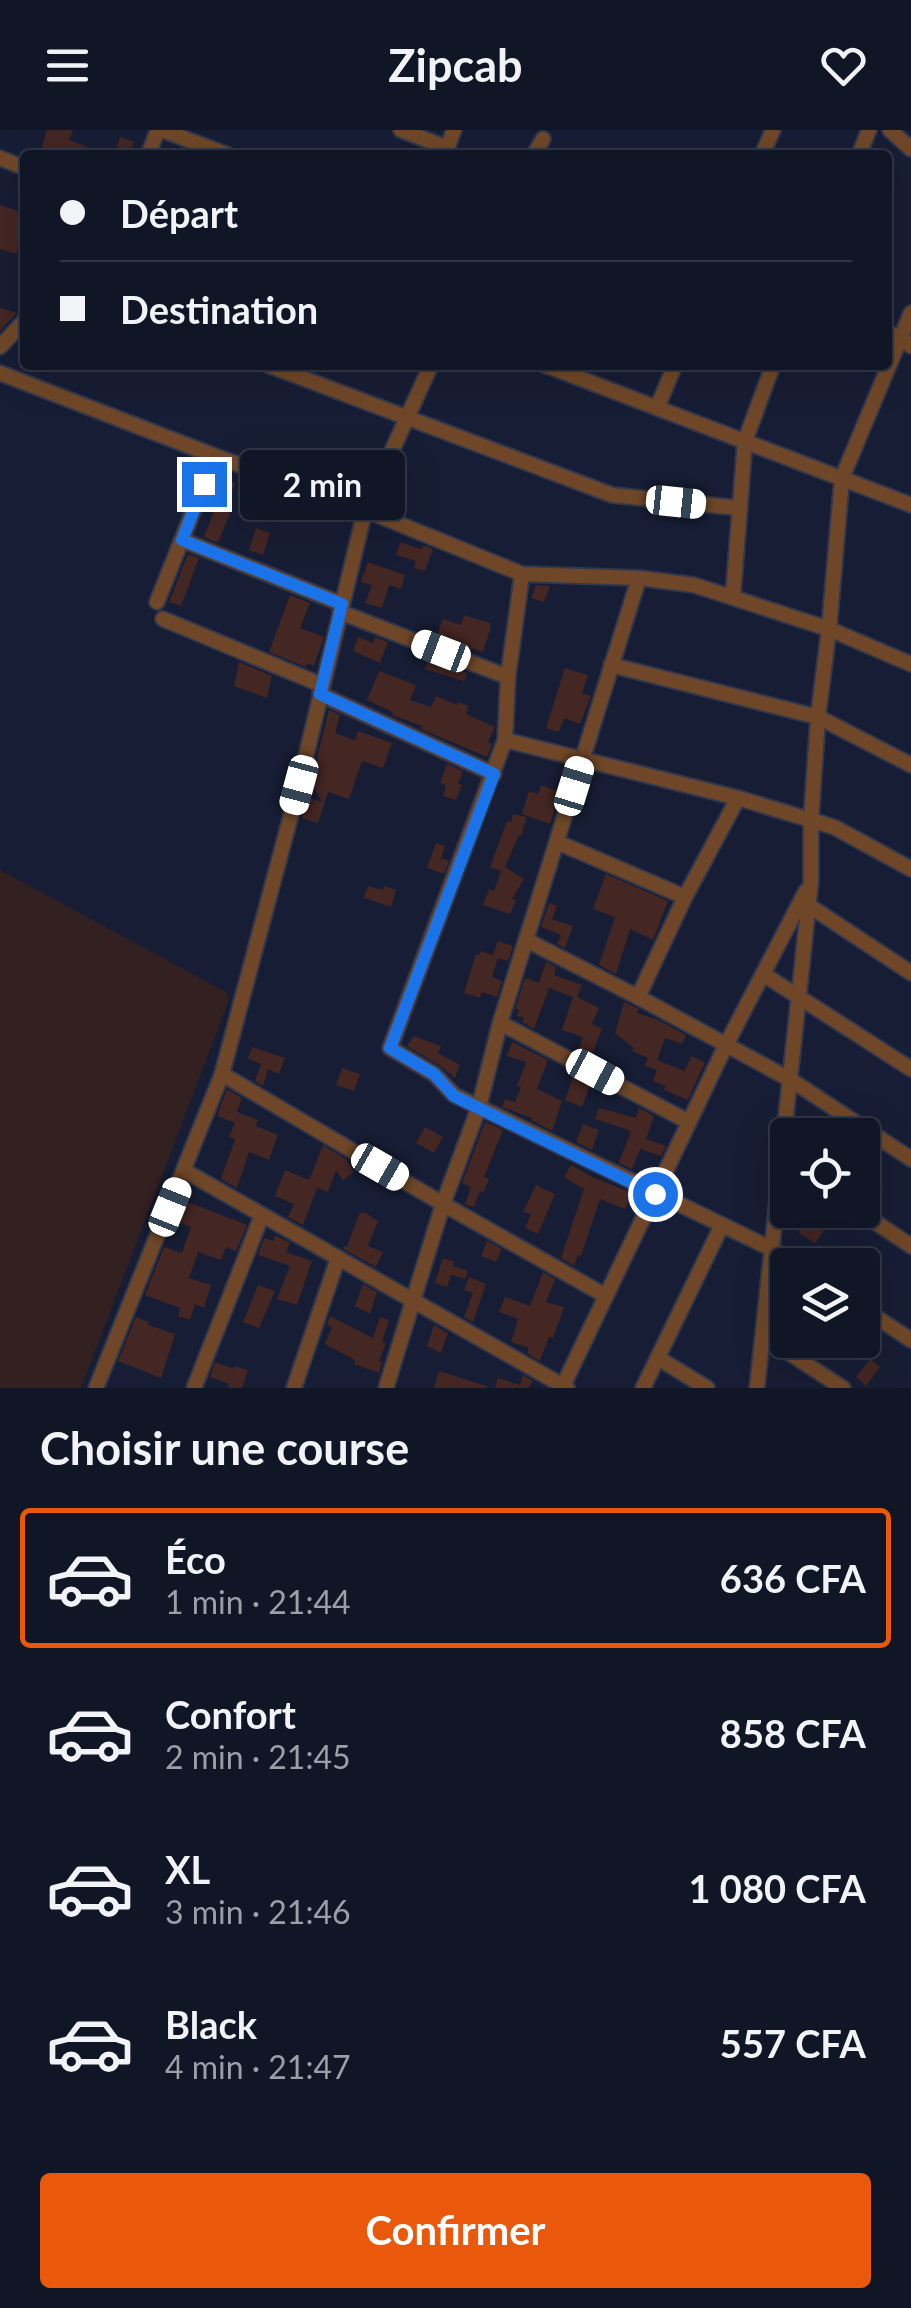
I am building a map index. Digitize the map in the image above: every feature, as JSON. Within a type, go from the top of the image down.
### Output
[{"type":"street","points":[[160,130],[214,150]]},
{"type":"street","points":[[401,130],[444,150]]},
{"type":"street","points":[[890,130],[911,149]]},
{"type":"street","points":[[537,150],[543,138]]},
{"type":"street","points":[[900,339],[911,313]]},
{"type":"street","points":[[0,346],[20,325]]},
{"type":"street","points":[[281,370],[612,495],[740,508]]},
{"type":"street","points":[[96,1388],[222,1074],[299,785],[365,510],[429,370]]},
{"type":"street","points":[[559,370],[911,505]]},
{"type":"street","points":[[657,408],[673,370]]},
{"type":"street","points":[[733,596],[745,441],[771,370]]},
{"type":"street","points":[[185,1171],[564,1387],[726,1045],[804,902],[811,881],[818,717],[842,478],[887,370]]},
{"type":"street","points":[[0,373],[365,510],[522,574],[639,578],[694,585],[829,629],[911,664]]},
{"type":"street","points":[[157,602],[215,456]]},
{"type":"street","points":[[182,540],[508,678]]},
{"type":"street","points":[[522,574],[508,678],[505,740],[390,1048],[434,1074],[454,1096],[770,1249]]},
{"type":"street","points":[[386,1388],[443,1204],[480,1107],[500,1023],[639,578]]},
{"type":"street","points":[[163,619],[494,774]]},
{"type":"street","points":[[612,665],[818,717],[911,765]]},
{"type":"street","points":[[505,740],[738,798],[834,827],[911,869]]},
{"type":"street","points":[[638,998],[685,897],[738,798]]},
{"type":"street","points":[[556,842],[685,897]]},
{"type":"street","points":[[804,902],[911,973]]},
{"type":"street","points":[[788,1118],[804,902]]},
{"type":"street","points":[[526,940],[790,1080],[911,1160]]},
{"type":"street","points":[[763,974],[911,1069]]},
{"type":"street","points":[[500,1023],[689,1122]]},
{"type":"street","points":[[222,1074],[606,1296]]},
{"type":"street","points":[[194,1388],[262,1215]]},
{"type":"street","points":[[643,1388],[722,1225]]},
{"type":"street","points":[[880,1225],[911,1246]]},
{"type":"street","points":[[294,1388],[338,1258]]},
{"type":"street","points":[[757,1388],[770,1269]]},
{"type":"street","points":[[880,1320],[911,1340]]},
{"type":"street","points":[[763,1336],[842,1388]]},
{"type":"street","points":[[658,1358],[707,1388]]},
{"type":"shaded area","points":[[0,870],[226,992],[229,1000],[81,1388],[0,1388]]},
{"type":"building","points":[[47,130],[73,130],[69,140],[94,150],[41,150]]},
{"type":"building","points":[[120,137],[134,142],[132,150],[116,150]]},
{"type":"building","points":[[0,205],[20,211],[20,241],[16,254],[0,249]]},
{"type":"building","points":[[0,308],[17,313],[0,331]]},
{"type":"building","points":[[219,477],[235,483],[226,511],[230,513],[218,543],[204,537],[217,504],[211,502]]},
{"type":"building","points":[[285,492],[324,507],[322,514],[283,499]]},
{"type":"building","points":[[256,528],[270,533],[263,555],[249,550]]},
{"type":"building","points":[[400,542],[433,549],[425,571],[414,568],[416,561],[396,555]]},
{"type":"building","points":[[188,554],[199,558],[181,606],[169,602]]},
{"type":"building","points":[[368,562],[405,575],[401,589],[389,585],[382,608],[365,603],[372,585],[361,582]]},
{"type":"building","points":[[536,585],[550,586],[544,602],[531,598]]},
{"type":"building","points":[[290,595],[310,603],[300,628],[324,637],[314,666],[307,663],[306,667],[269,652]]},
{"type":"building","points":[[464,615],[490,623],[483,652],[436,638],[443,619],[461,625]]},
{"type":"building","points":[[358,637],[373,643],[375,637],[388,642],[380,663],[353,651]]},
{"type":"building","points":[[429,658],[467,673],[464,681],[425,669]]},
{"type":"building","points":[[239,662],[272,676],[267,698],[234,686]]},
{"type":"building","points":[[565,668],[588,675],[582,693],[591,696],[580,724],[564,718],[559,732],[546,728]]},
{"type":"building","points":[[379,671],[416,685],[410,700],[431,707],[436,696],[469,706],[466,714],[495,727],[487,757],[421,729],[422,726],[367,700]]},
{"type":"building","points":[[329,710],[340,715],[335,733],[355,740],[358,731],[392,743],[383,768],[362,761],[349,799],[328,792],[318,823],[302,818],[309,798],[322,802],[311,782]]},
{"type":"building","points":[[447,764],[463,771],[456,800],[443,796],[446,785],[440,783]]},
{"type":"building","points":[[541,785],[560,792],[550,824],[522,814],[529,791],[538,794]]},
{"type":"building","points":[[513,814],[527,817],[505,867],[524,879],[512,899],[516,900],[510,914],[483,905],[489,889],[494,891],[501,871],[490,867]]},
{"type":"building","points":[[436,843],[445,846],[441,858],[449,861],[444,874],[427,868]]},
{"type":"building","points":[[606,874],[668,901],[653,940],[630,929],[616,974],[599,965],[615,917],[593,909]]},
{"type":"building","points":[[368,886],[396,890],[391,907],[364,898]]},
{"type":"building","points":[[549,903],[557,906],[552,919],[573,926],[565,948],[557,944],[561,935],[541,927]]},
{"type":"building","points":[[498,941],[513,946],[508,961],[498,958],[492,977],[502,981],[497,997],[482,992],[480,998],[464,993],[476,954],[480,951],[493,955]]},
{"type":"building","points":[[546,962],[556,967],[554,975],[582,985],[577,997],[599,1008],[592,1024],[602,1028],[591,1058],[578,1052],[583,1037],[562,1030],[573,997],[549,988],[534,1029],[517,1016],[519,1010],[515,1009],[525,978],[539,983]]},
{"type":"building","points":[[624,1002],[639,1009],[637,1013],[686,1035],[682,1044],[665,1038],[657,1060],[685,1071],[691,1056],[705,1062],[688,1100],[653,1081],[657,1070],[645,1066],[648,1058],[632,1051],[634,1048],[615,1033]]},
{"type":"building","points":[[414,1036],[441,1046],[438,1053],[460,1065],[455,1078],[407,1046]]},
{"type":"building","points":[[512,1042],[548,1060],[537,1089],[562,1101],[552,1131],[532,1118],[502,1107],[505,1099],[515,1102],[526,1062],[507,1056]]},
{"type":"building","points":[[252,1047],[285,1058],[279,1074],[268,1069],[263,1086],[255,1081],[261,1064],[248,1059]]},
{"type":"building","points":[[342,1068],[360,1074],[354,1091],[336,1085]]},
{"type":"building","points":[[574,1074],[591,1082],[582,1107],[565,1100]]},
{"type":"building","points":[[227,1089],[242,1098],[237,1112],[258,1120],[256,1126],[278,1135],[269,1160],[249,1152],[237,1188],[221,1179],[235,1139],[229,1137],[235,1123],[217,1116]]},
{"type":"building","points":[[599,1108],[636,1118],[639,1108],[654,1116],[646,1139],[666,1146],[661,1156],[640,1149],[632,1169],[619,1163],[631,1131],[595,1119]]},
{"type":"building","points":[[485,1122],[503,1130],[484,1177],[489,1179],[474,1207],[465,1204],[471,1187],[462,1183]]},
{"type":"building","points":[[583,1124],[599,1130],[592,1150],[576,1142]]},
{"type":"building","points":[[425,1127],[443,1137],[434,1153],[416,1143]]},
{"type":"building","points":[[323,1145],[346,1159],[354,1172],[343,1180],[336,1170],[328,1192],[317,1188],[303,1225],[288,1217],[294,1204],[275,1196],[285,1170],[309,1180]]},
{"type":"building","points":[[571,1165],[632,1193],[625,1209],[600,1199],[574,1266],[561,1258],[584,1189],[564,1177]]},
{"type":"building","points":[[536,1185],[555,1194],[538,1234],[525,1228],[531,1214],[523,1212]]},
{"type":"building","points":[[183,1200],[247,1225],[236,1251],[226,1247],[221,1260],[198,1252],[189,1278],[211,1285],[204,1308],[195,1304],[190,1320],[178,1316],[180,1308],[145,1295],[164,1247],[182,1253],[191,1227],[174,1221]]},
{"type":"building","points":[[364,1212],[378,1221],[368,1246],[383,1252],[376,1267],[343,1249],[359,1214]]},
{"type":"building","points":[[800,1228],[824,1231],[815,1243],[798,1232]]},
{"type":"building","points":[[275,1235],[290,1243],[286,1252],[312,1261],[297,1305],[277,1299],[290,1266],[258,1255],[264,1238],[273,1241]]},
{"type":"building","points":[[487,1241],[502,1249],[496,1262],[481,1256]]},
{"type":"building","points":[[443,1258],[468,1271],[465,1279],[451,1275],[447,1287],[435,1283]]},
{"type":"building","points":[[543,1272],[555,1279],[546,1302],[564,1307],[540,1361],[527,1353],[529,1348],[511,1342],[518,1319],[499,1312],[505,1297],[530,1306]]},
{"type":"building","points":[[469,1277],[486,1284],[473,1322],[464,1317],[473,1293],[464,1290]]},
{"type":"building","points":[[363,1284],[377,1292],[370,1314],[355,1306]]},
{"type":"building","points":[[258,1285],[275,1291],[259,1328],[243,1322]]},
{"type":"building","points":[[330,1316],[373,1338],[380,1317],[389,1320],[379,1373],[354,1364],[355,1360],[325,1344],[332,1327],[327,1324]]},
{"type":"building","points":[[136,1317],[175,1334],[161,1378],[118,1361]]},
{"type":"building","points":[[434,1325],[448,1333],[441,1353],[427,1346]]},
{"type":"building","points":[[870,1359],[880,1367],[866,1386],[856,1377]]},
{"type":"building","points":[[215,1362],[248,1370],[242,1388],[228,1388],[229,1384],[210,1377]]},
{"type":"building","points":[[439,1371],[486,1386],[486,1388],[434,1388]]},
{"type":"building","points":[[523,1375],[533,1381],[528,1388],[495,1388],[498,1378],[520,1385]]},
{"type":"route","points":[[204,484],[182,540],[342,604],[320,694],[494,774],[390,1048],[434,1074],[454,1096],[655,1194]]}]
